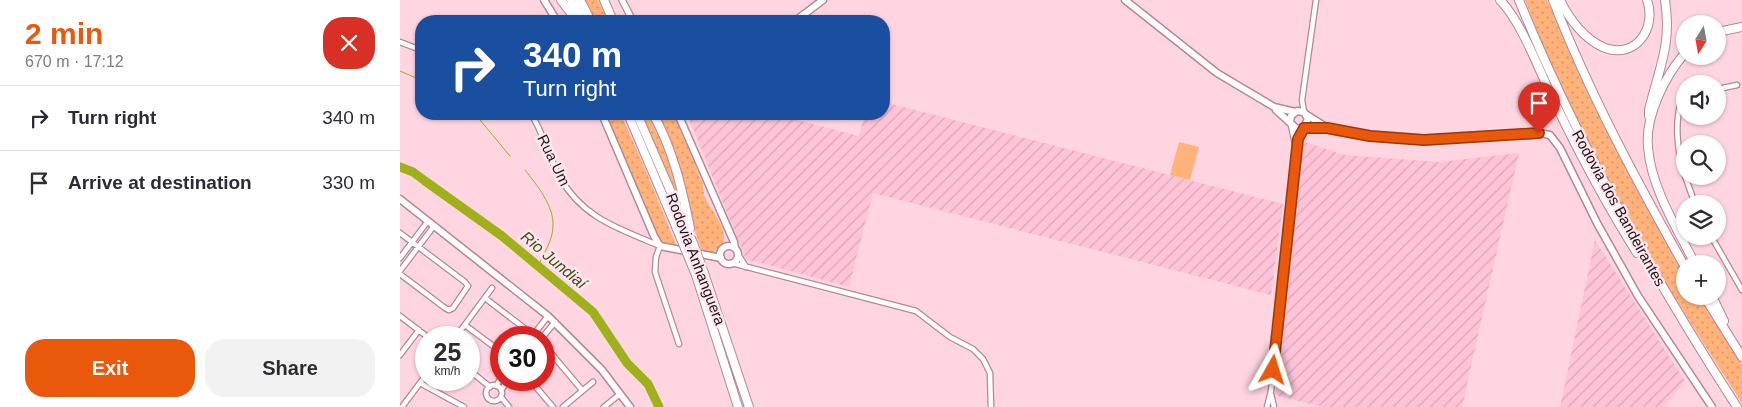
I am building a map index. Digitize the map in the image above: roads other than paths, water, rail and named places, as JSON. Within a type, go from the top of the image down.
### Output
[{"type":"highway","points":[[561,0],[572,15]]},
{"type":"highway","points":[[571,0],[579,15]]},
{"type":"highway","points":[[580,0],[588,15]]},
{"type":"highway","points":[[604,0],[610,15]]},
{"type":"highway","points":[[1500,0],[1516,22],[1600,192],[1658,286],[1670,300]]},
{"type":"highway","name":"Rodovia dos Bandeirantes","points":[[1519,0],[1534,39],[1585,148],[1670,300],[1737,407]]},
{"type":"highway","name":"Rodovia dos Bandeirantes","points":[[1553,0],[1612,133],[1679,255]]},
{"type":"highway","points":[[1560,0],[1572,19],[1587,37],[1603,47],[1617,50],[1635,45],[1646,33],[1651,17],[1647,0]]},
{"type":"highway","points":[[1665,0],[1668,31],[1665,52],[1649,110],[1648,152],[1659,190],[1691,255]]},
{"type":"highway","points":[[1726,30],[1742,27]]},
{"type":"highway","points":[[1649,133],[1660,90],[1676,65]]},
{"type":"highway","name":"Rodovia Anhanguera","points":[[631,120],[677,229],[700,274],[749,407]]},
{"type":"highway","name":"Rodovia Anhanguera","points":[[640,120],[693,244],[738,407]]},
{"type":"highway","points":[[657,120],[677,172],[693,244]]},
{"type":"highway","points":[[1710,305],[1742,357]]},
{"type":"highway","points":[[1717,305],[1742,353]]},
{"type":"main road","points":[[544,0],[553,15]]},
{"type":"main road","points":[[622,0],[630,15]]},
{"type":"main road","points":[[803,15],[823,0]]},
{"type":"main road","points":[[1125,0],[1217,73],[1274,107],[1297,129],[1327,128],[1370,136],[1424,140],[1539,133],[1550,135],[1560,148],[1597,222],[1638,296],[1712,407]]},
{"type":"main road","points":[[1274,107],[1300,112],[1327,128]]},
{"type":"main road","points":[[1291,124],[1291,116],[1300,112]]},
{"type":"main road","points":[[1300,112],[1308,119],[1304,128]]},
{"type":"main road","points":[[605,120],[660,246],[708,256],[736,251]]},
{"type":"main road","points":[[682,120],[734,242],[736,259],[732,263],[727,263],[723,252],[727,227]]},
{"type":"main road","points":[[400,200],[555,322],[602,370],[630,407]]},
{"type":"street","points":[[1300,112],[1316,0]]},
{"type":"street","points":[[400,42],[415,48]]},
{"type":"street","points":[[1726,87],[1737,85]]},
{"type":"street","name":"Rua Um","points":[[535,120],[559,176],[580,204],[601,221],[660,246]]},
{"type":"street","points":[[1291,124],[1297,150]]},
{"type":"street","points":[[1267,407],[1271,391],[1298,139],[1304,128]]},
{"type":"street","points":[[400,258],[428,221]]},
{"type":"street","points":[[400,233],[418,247],[465,282],[468,286],[453,308],[449,310],[400,272],[418,247],[434,226]]},
{"type":"street","points":[[1716,245],[1742,290]]},
{"type":"street","points":[[660,246],[656,257],[655,272],[679,344]]},
{"type":"street","points":[[736,251],[746,267]]},
{"type":"street","points":[[732,263],[916,311],[950,337],[973,349],[983,359],[990,374],[991,407]]},
{"type":"street","points":[[490,344],[465,325],[492,288]]},
{"type":"street","points":[[485,298],[520,326]]},
{"type":"street","points":[[400,316],[415,327]]},
{"type":"street","points":[[541,326],[548,316]]},
{"type":"street","points":[[552,326],[555,322]]},
{"type":"street","points":[[401,352],[415,335]]},
{"type":"street","points":[[555,358],[582,390]]},
{"type":"street","points":[[480,379],[490,387],[487,394],[488,398],[495,401],[501,397]]},
{"type":"street","points":[[563,407],[593,382]]},
{"type":"street","points":[[402,407],[415,390]]},
{"type":"street","points":[[435,391],[464,407]]},
{"type":"street","points":[[501,391],[501,397],[509,407]]},
{"type":"street","points":[[539,391],[553,407]]},
{"type":"street","points":[[1271,391],[1274,407]]},
{"type":"street","points":[[604,407],[620,394]]},
{"type":"waterway","points":[[400,71],[415,77]]},
{"type":"waterway","points":[[480,120],[510,156]]},
{"type":"waterway","name":"Rio Jundiaí","points":[[400,167],[413,172],[502,236],[593,312],[627,363],[648,384],[659,407]]},
{"type":"waterway","points":[[525,170],[544,196],[553,218],[552,236],[538,266]]}]
